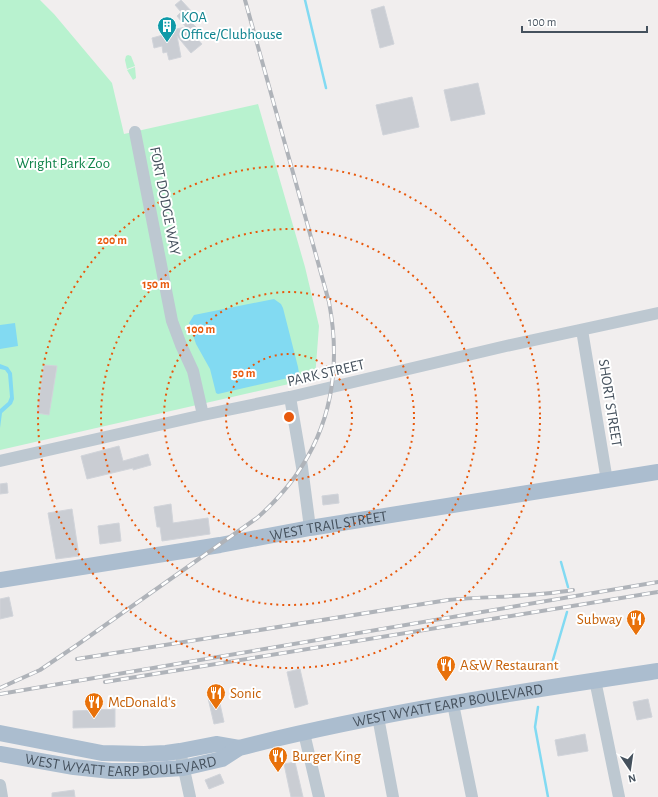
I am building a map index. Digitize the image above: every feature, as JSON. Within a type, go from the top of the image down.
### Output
[{"type":"main road","name":"WEST TRAIL STREET","points":[[0,580],[658,472]]},
{"type":"main road","name":"WEST WYATT EARP BOULEVARD","points":[[0,754],[68,766],[110,771],[182,768],[222,759],[239,748],[378,717],[595,680],[658,671]]},
{"type":"main road","name":"WEST WYATT EARP BOULEVARD","points":[[0,733],[102,753],[144,754],[180,751],[216,744],[239,748]]},
{"type":"street","name":"FORT DODGE WAY","points":[[135,132],[172,321],[193,371],[203,415]]},
{"type":"street","name":"PARK STREET","points":[[0,461],[203,415],[290,398],[506,346],[658,313]]},
{"type":"street","name":"SHORT STREET","points":[[582,330],[606,481]]},
{"type":"street","points":[[290,398],[302,467],[310,528]]},
{"type":"street","points":[[595,680],[619,797]]},
{"type":"street","points":[[454,704],[472,797]]},
{"type":"street","points":[[378,717],[393,797]]},
{"type":"street","points":[[304,733],[319,797]]},
{"type":"street","points":[[180,751],[182,768],[190,797]]},
{"type":"street","points":[[0,785],[2,797]]},
{"type":"green space","name":"Wright Park Zoo","points":[[0,0],[40,0],[54,14],[112,83],[124,134],[258,104],[305,267],[319,326],[315,378],[0,450]]},
{"type":"green space","points":[[126,56],[131,56],[135,66],[127,69],[125,60]]},
{"type":"green space","points":[[135,67],[136,78],[133,80],[127,70]]},
{"type":"water","points":[[274,299],[281,304],[283,308],[299,373],[297,376],[218,394],[216,393],[210,369],[196,344],[189,323],[194,315]]},
{"type":"water","points":[[15,323],[18,346],[0,349],[0,325]]},
{"type":"water","points":[[0,364],[8,367],[12,373],[14,399],[12,404],[2,413],[0,428],[0,409],[8,402],[10,397],[8,374],[5,370],[0,369]]},
{"type":"building","points":[[181,0],[194,14],[188,19],[198,29],[193,34],[202,44],[191,53],[177,36],[181,57],[169,60],[167,52],[163,53],[162,46],[154,48],[152,38],[163,35],[162,32],[186,27],[177,16],[181,12],[175,5]]},
{"type":"building","points":[[384,6],[394,44],[380,48],[371,10]]},
{"type":"building","points":[[478,83],[485,114],[451,121],[444,90]]},
{"type":"building","points":[[412,97],[419,127],[383,135],[376,105]]},
{"type":"building","points":[[44,365],[57,366],[49,415],[37,413]]},
{"type":"building","points":[[119,446],[123,461],[148,454],[151,465],[87,479],[81,456]]},
{"type":"building","points":[[7,483],[8,493],[0,494],[0,484]]},
{"type":"building","points":[[338,494],[339,503],[323,505],[322,496]]},
{"type":"building","points":[[171,504],[173,523],[208,518],[210,534],[162,541],[160,527],[157,527],[154,507]]},
{"type":"building","points":[[72,509],[79,556],[56,559],[48,513]]},
{"type":"building","points":[[119,523],[121,541],[100,544],[98,526]]},
{"type":"building","points":[[9,597],[13,616],[0,619],[0,599]]},
{"type":"building","points":[[300,669],[308,704],[295,708],[287,672]]},
{"type":"building","name":"Sonic","points":[[218,695],[224,722],[214,724],[208,698]]},
{"type":"building","points":[[648,699],[652,717],[637,720],[633,702]]},
{"type":"building","name":"McDonald's","points":[[115,709],[115,727],[73,728],[73,711]]},
{"type":"building","points":[[585,734],[588,751],[558,756],[555,740]]},
{"type":"building","points":[[295,762],[303,797],[291,797],[284,764]]},
{"type":"building","points":[[220,774],[224,783],[209,789],[205,780]]},
{"type":"building","points":[[74,790],[75,797],[52,797],[52,793]]},
{"type":"waterway","points":[[305,0],[326,88]]},
{"type":"waterway","points":[[561,562],[568,587]]},
{"type":"waterway","points":[[550,670],[567,612]]},
{"type":"waterway","points":[[538,707],[535,727],[548,797]]},
{"type":"railway","points":[[0,688],[40,670],[257,518],[280,496],[298,472],[313,447],[324,420],[331,392],[334,363],[333,333],[329,302],[245,0]]},
{"type":"railway","points":[[0,694],[658,582]]},
{"type":"railway","points":[[77,659],[448,600],[542,594],[573,590]]},
{"type":"railway","points":[[105,682],[658,592]]},
{"type":"place","name":"KOA Office/Clubhouse","points":[[167,43]]},
{"type":"place","name":"Subway","points":[[636,636]]},
{"type":"place","name":"A&W Restaurant","points":[[446,682]]},
{"type":"place","name":"Sonic","points":[[216,710]]},
{"type":"place","name":"McDonald's","points":[[94,719]]},
{"type":"place","name":"Burger King","points":[[278,773]]}]
